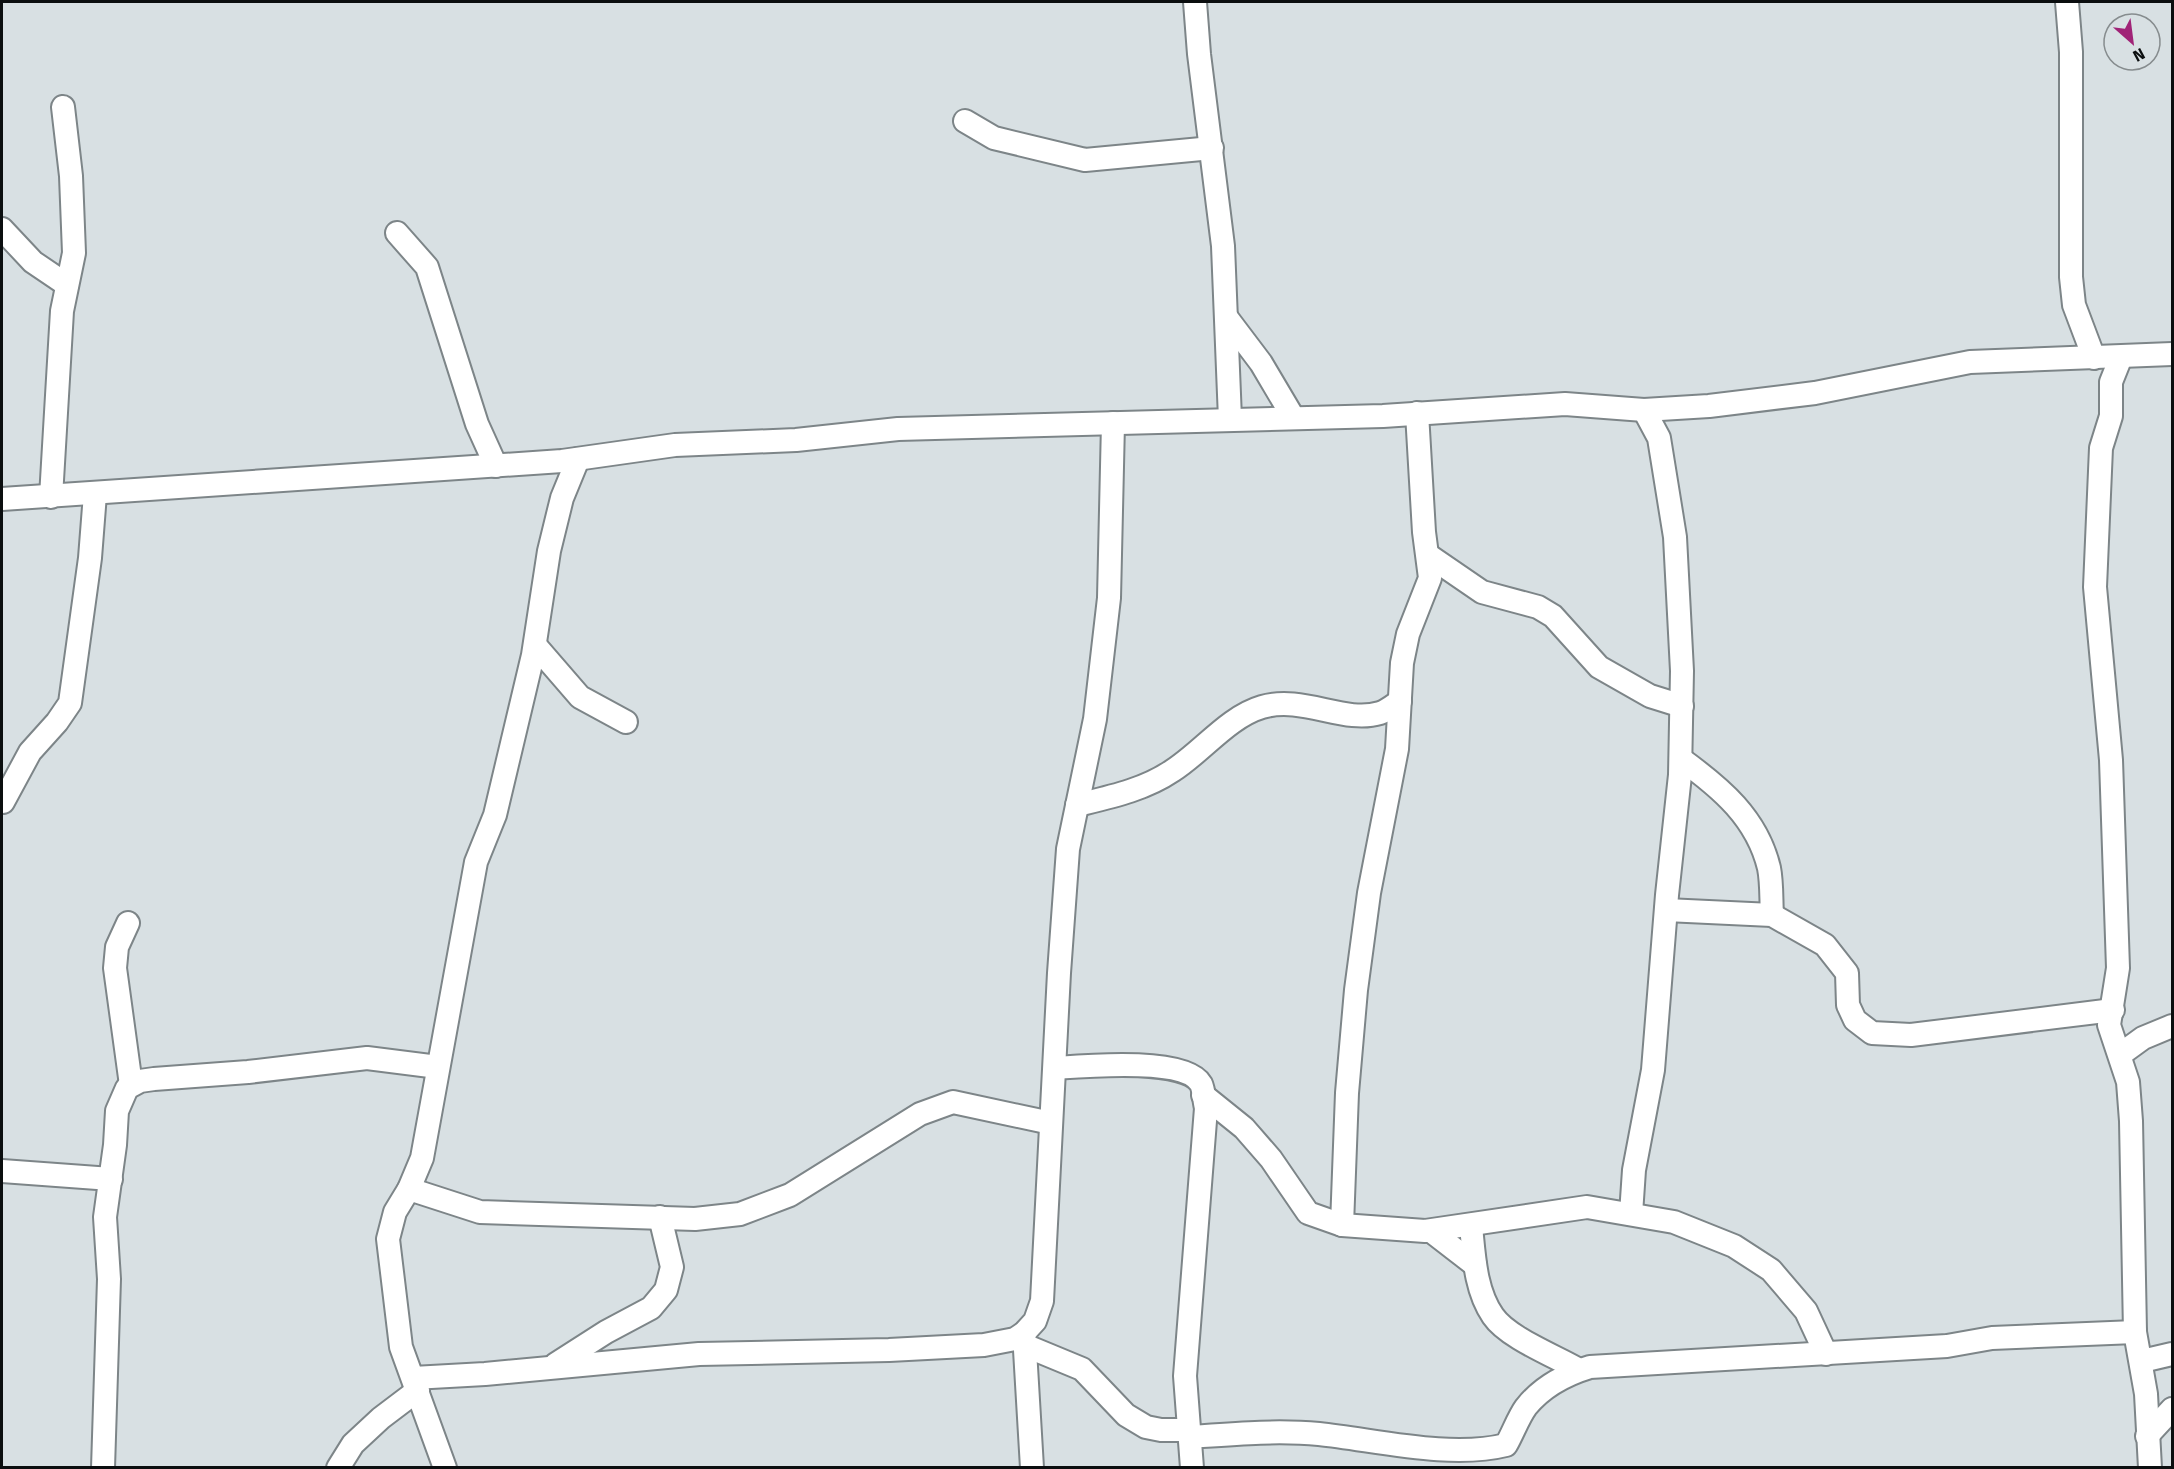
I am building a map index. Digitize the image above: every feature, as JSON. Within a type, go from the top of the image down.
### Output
[{"type":"street","points":[[1195,2],[1198,54],[1223,246],[1230,419]]},
{"type":"street","points":[[2067,2],[2071,52],[2071,277],[2074,305],[2094,358]]},
{"type":"street","points":[[51,497],[62,311],[74,253],[71,176],[63,107]]},
{"type":"street","points":[[965,121],[994,138],[1027,148],[1085,160],[1212,148]]},
{"type":"street","points":[[2,229],[33,262],[67,285]]},
{"type":"street","points":[[397,233],[427,267],[477,424],[496,466]]},
{"type":"street","points":[[1227,318],[1261,363],[1293,417]]},
{"type":"street","points":[[2,500],[183,485],[496,466],[578,459],[675,445],[796,440],[898,429],[1417,413],[1565,404],[1644,410],[1708,406],[1815,393],[1970,362],[2172,354]]},
{"type":"street","points":[[2121,357],[2111,382],[2111,416],[2101,447],[2095,587],[2111,760],[2118,968],[2109,1024],[2121,1054],[2128,1082],[2131,1121],[2135,1332],[2142,1361],[2146,1394],[2150,1467]]},
{"type":"street","points":[[1631,1214],[1634,1170],[1653,1070],[1665,910],[1681,759],[1682,706],[1675,537],[1659,438],[1644,410]]},
{"type":"street","points":[[1342,1225],[1347,1093],[1356,990],[1369,893],[1397,749],[1402,663],[1408,634],[1430,578],[1424,532],[1417,413]]},
{"type":"street","points":[[1032,1467],[1024,1339],[1035,1321],[1042,1301],[1068,849],[1095,719],[1109,598],[1113,423]]},
{"type":"street","points":[[446,1467],[401,1347],[388,1239],[395,1212],[409,1189],[422,1158],[476,862],[495,814],[535,645],[549,551],[562,498],[578,459]]},
{"type":"street","points":[[546,462],[560,486],[562,498]]},
{"type":"street","points":[[3,802],[30,752],[57,722],[70,703],[90,558],[95,494]]},
{"type":"street","points":[[1428,555],[1482,592],[1538,606],[1553,616],[1599,667],[1650,696],[1682,706]]},
{"type":"street","points":[[535,645],[580,697],[626,722]]},
{"type":"street","points":[[1077,805],[1133,790],[1172,772],[1240,718],[1262,707],[1293,703],[1360,716],[1381,713],[1400,701]]},
{"type":"street","points":[[1681,759],[1714,782],[1743,812],[1758,835],[1769,870],[1772,915]]},
{"type":"street","points":[[1665,910],[1772,915],[1825,945],[1847,973],[1848,1005],[1855,1020],[1872,1033],[1911,1035],[2113,1010]]},
{"type":"street","points":[[128,923],[117,947],[116,968],[131,1085]]},
{"type":"street","points":[[2121,1054],[2143,1038],[2172,1026]]},
{"type":"street","points":[[103,1467],[109,1279],[105,1216],[117,1112],[127,1088],[154,1079],[248,1072],[367,1058],[438,1067]]},
{"type":"street","points":[[1055,1068],[1088,1065],[1185,1071],[1201,1084],[1205,1118],[1185,1376],[1192,1467]]},
{"type":"street","points":[[1203,1095],[1244,1128],[1264,1151],[1308,1213],[1342,1225],[1431,1231],[1587,1207],[1674,1221],[1734,1246],[1772,1270],[1806,1311],[1826,1354]]},
{"type":"street","points":[[409,1189],[480,1212],[695,1219],[740,1214],[790,1195],[920,1114],[953,1102],[1051,1123]]},
{"type":"street","points":[[2,1171],[111,1179]]},
{"type":"street","points":[[554,1366],[606,1332],[651,1308],[666,1290],[672,1268],[660,1217]]},
{"type":"street","points":[[1471,1226],[1475,1265],[1484,1298],[1493,1317],[1526,1342],[1579,1370]]},
{"type":"street","points":[[1431,1231],[1475,1265]]},
{"type":"street","points":[[338,1467],[353,1444],[415,1384],[554,1366],[699,1354],[889,1350],[984,1345],[1015,1338],[1024,1339],[1082,1369],[1126,1415],[1146,1427],[1189,1433],[1316,1434],[1440,1448],[1486,1450],[1497,1457],[1525,1409],[1541,1392],[1579,1370],[1590,1367],[1947,1346],[1992,1338],[2135,1332]]},
{"type":"street","points":[[2142,1361],[2172,1354]]},
{"type":"street","points":[[2147,1436],[2172,1409]]}]
